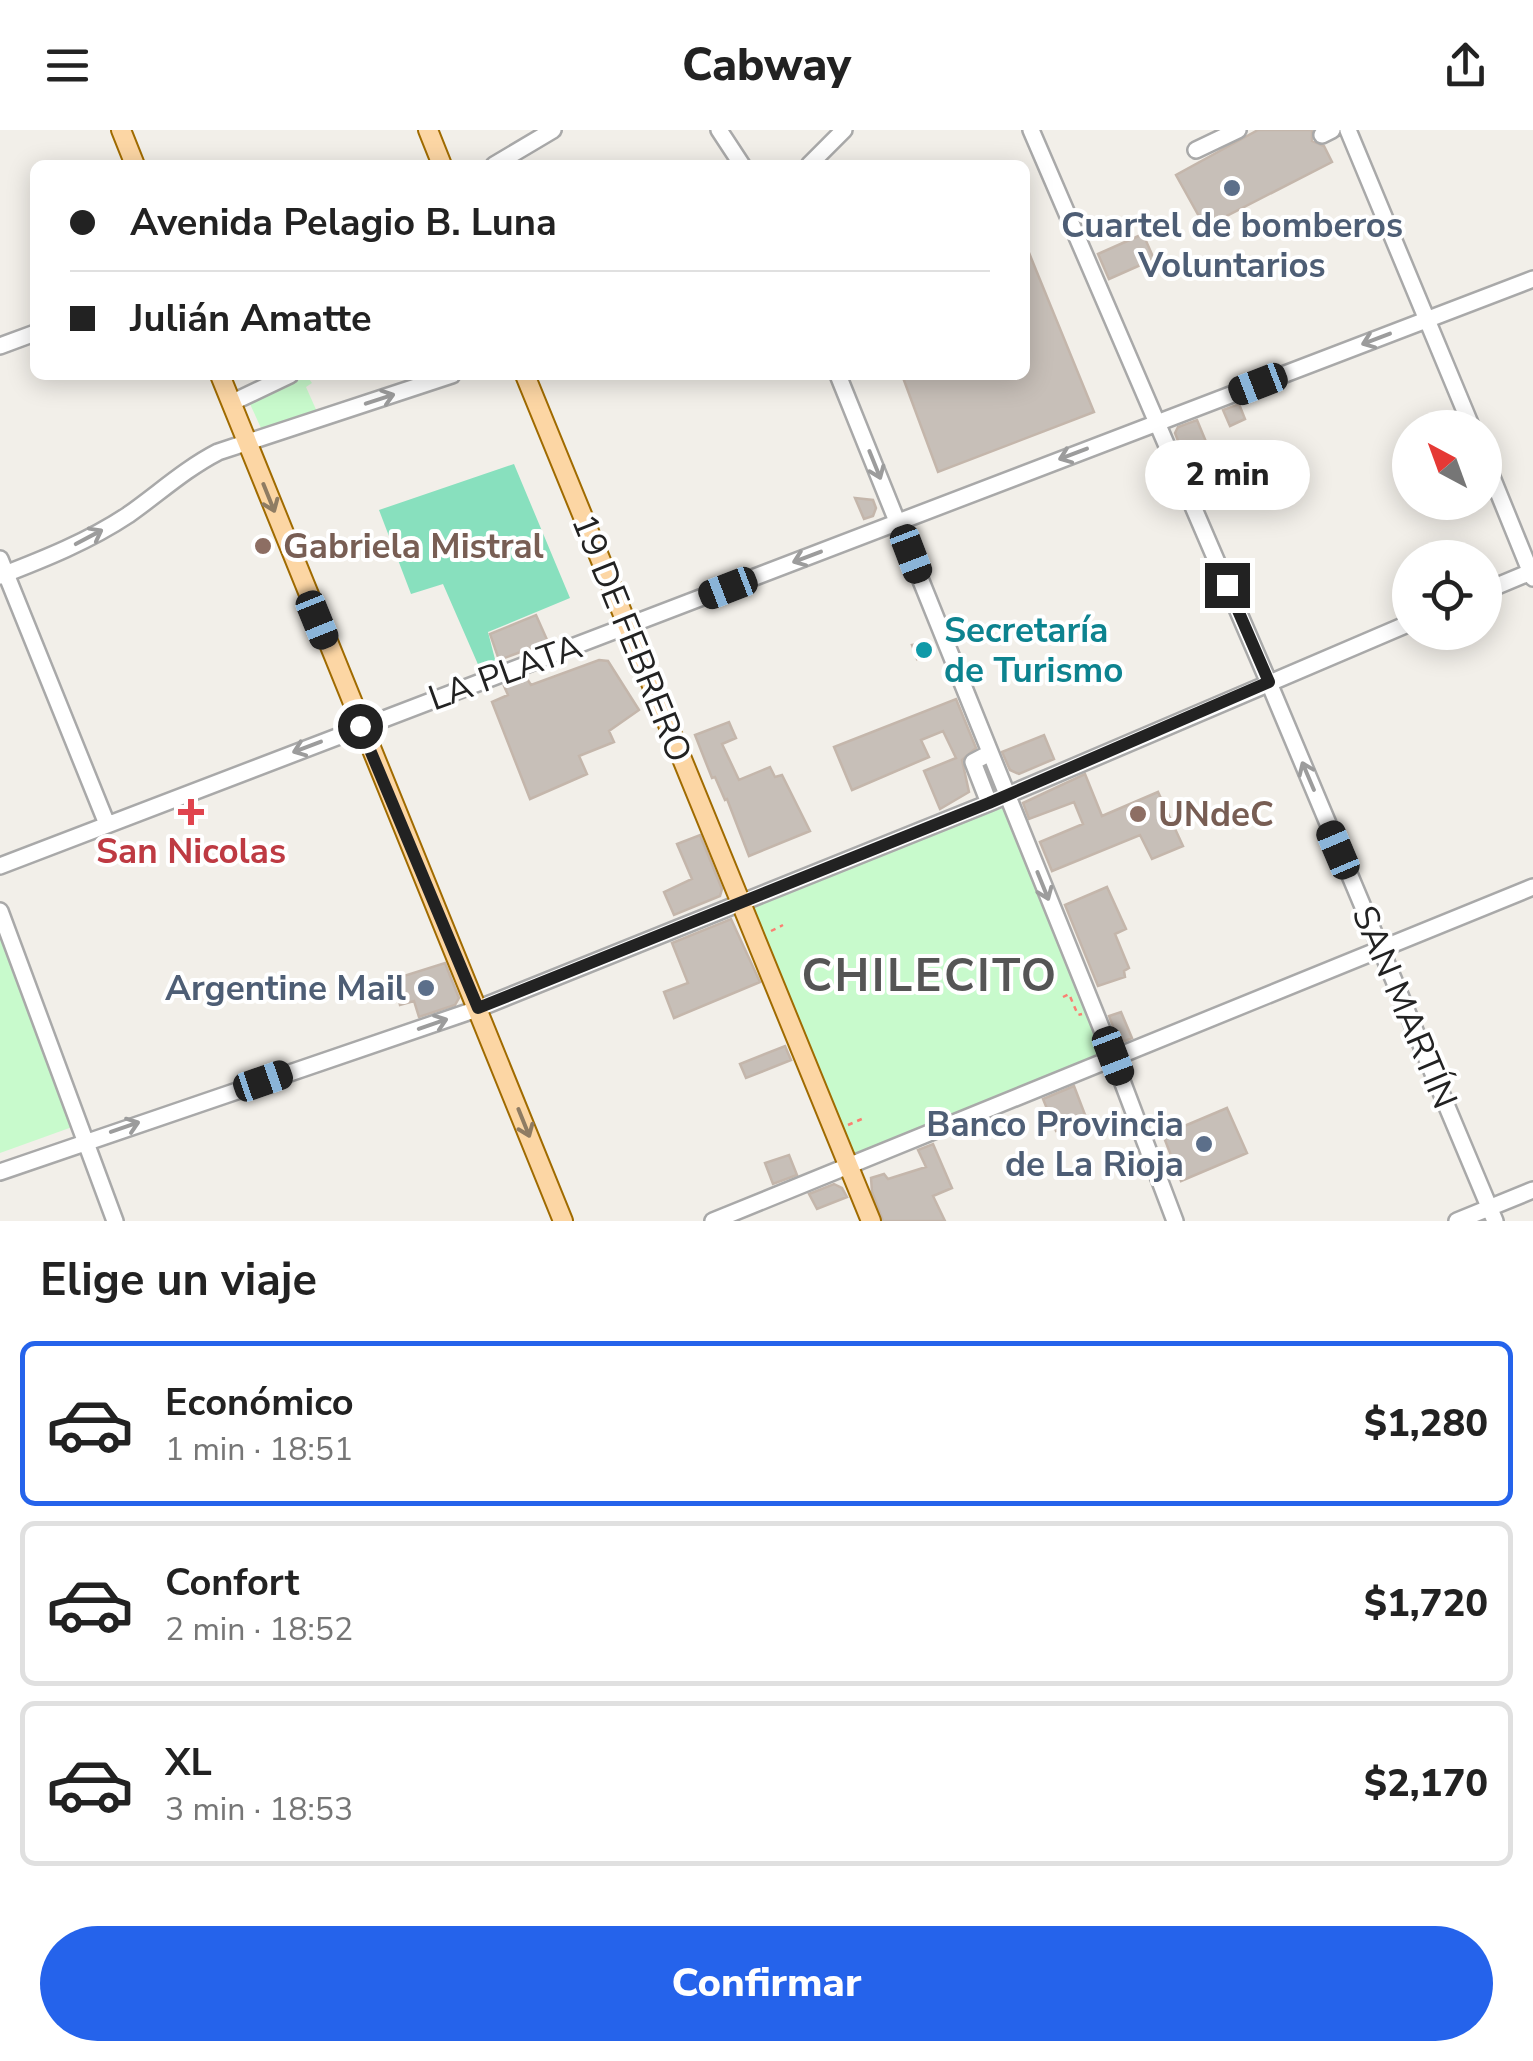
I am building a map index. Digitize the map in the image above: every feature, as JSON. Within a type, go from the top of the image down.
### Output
[{"type":"main road","points":[[121,130],[133,160]]},
{"type":"main road","points":[[428,130],[440,160]]},
{"type":"main road","points":[[222,380],[563,1221]]},
{"type":"main road","name":"19 DE FEBRERO","points":[[527,380],[871,1221]]},
{"type":"street","points":[[502,160],[553,130]]},
{"type":"street","points":[[719,130],[739,160]]},
{"type":"street","points":[[813,160],[844,130]]},
{"type":"street","name":"SAN MARTÍN","points":[[1031,130],[1492,1214]]},
{"type":"street","points":[[1196,150],[1238,130]]},
{"type":"street","points":[[1348,130],[1465,410]]},
{"type":"street","name":"LA PLATA","points":[[0,866],[1533,279]]},
{"type":"street","points":[[0,346],[30,335]]},
{"type":"street","points":[[231,403],[279,380]]},
{"type":"street","points":[[107,824],[2,569],[96,534],[128,515],[197,462],[246,442],[437,380]]},
{"type":"street","points":[[840,380],[1113,1056],[1175,1221]]},
{"type":"street","points":[[1502,501],[1532,573],[1502,584]]},
{"type":"street","points":[[0,1172],[478,1008],[1006,796],[1392,631]]},
{"type":"street","points":[[989,803],[973,762],[990,754]]},
{"type":"street","points":[[713,1221],[1533,887]]},
{"type":"street","points":[[0,910],[115,1221]]},
{"type":"street","points":[[1458,1221],[1492,1214],[1533,1190]]},
{"type":"green space","points":[[299,380],[310,380],[312,383],[306,387],[318,414],[261,428],[250,404]]},
{"type":"green space","points":[[514,464],[570,598],[488,632],[496,663],[480,669],[443,584],[411,594],[379,510]]},
{"type":"green space","points":[[1003,803],[1105,1052],[854,1156],[752,907]]},
{"type":"green space","points":[[0,928],[75,1126],[0,1153]]},
{"type":"building","name":"Cuartel de bomberos Voluntarios","points":[[1258,130],[1312,130],[1312,141],[1324,146],[1332,162],[1205,227],[1176,175]]},
{"type":"building","points":[[1143,234],[1154,259],[1109,279],[1098,254]]},
{"type":"building","points":[[1030,255],[1094,412],[938,472],[904,380],[1030,380]]},
{"type":"building","points":[[1239,404],[1245,419],[1230,426],[1223,410]]},
{"type":"building","points":[[1197,420],[1207,444],[1183,454],[1175,433],[1178,427]]},
{"type":"building","points":[[855,498],[873,500],[873,516],[864,519]]},
{"type":"building","points":[[536,615],[548,642],[499,660],[490,634]]},
{"type":"building","name":"Secretaría de Turismo","points":[[929,642],[934,648],[932,652],[917,659],[912,645]]},
{"type":"building","points":[[599,660],[608,661],[639,710],[609,731],[614,742],[579,756],[587,774],[530,799],[492,702],[508,695],[504,686],[526,677],[531,685]]},
{"type":"building","points":[[956,699],[976,748],[962,760],[969,792],[940,809],[924,771],[956,758],[943,731],[921,740],[929,757],[852,790],[834,747]]},
{"type":"building","points":[[729,722],[736,738],[722,744],[739,780],[770,767],[775,777],[782,775],[810,831],[749,856],[727,799],[715,777],[712,778],[695,735]]},
{"type":"building","points":[[1044,735],[1054,759],[1019,774],[1010,770],[1002,752]]},
{"type":"building","name":"UNdeC","points":[[1085,774],[1102,816],[1158,792],[1183,846],[1152,859],[1140,835],[1052,871],[1040,842],[1083,824],[1074,802],[1029,819],[1023,803]]},
{"type":"building","points":[[700,835],[722,889],[720,896],[674,915],[664,892],[692,879],[677,844]]},
{"type":"building","points":[[1107,887],[1126,929],[1115,934],[1129,968],[1124,971],[1125,977],[1098,986],[1065,905]]},
{"type":"building","points":[[731,919],[760,982],[674,1018],[664,992],[688,983],[672,943]]},
{"type":"building","name":"Argentine Mail","points":[[445,963],[459,998],[455,1005],[419,1017],[414,1001],[400,1005],[394,979]]},
{"type":"building","points":[[1121,1012],[1132,1038],[1125,1041],[1117,1037],[1109,1016]]},
{"type":"building","points":[[785,1046],[791,1060],[746,1078],[740,1064]]},
{"type":"building","points":[[1074,1086],[1087,1120],[1056,1131],[1043,1099]]},
{"type":"building","name":"Banco Provincia de La Rioja","points":[[1227,1108],[1247,1153],[1181,1181],[1163,1135]]},
{"type":"building","points":[[933,1144],[952,1188],[933,1196],[945,1221],[883,1221],[871,1178],[884,1174],[888,1179],[926,1167],[918,1150]]},
{"type":"building","points":[[789,1155],[797,1175],[773,1184],[765,1163]]},
{"type":"building","points":[[834,1184],[847,1197],[817,1209],[809,1194]]},
{"type":"place","name":"Cuartel de bomberos Voluntarios","points":[[1232,188]]},
{"type":"place","name":"Gabriela Mistral","points":[[263,546]]},
{"type":"place","name":"Secretaría de Turismo","points":[[924,650]]},
{"type":"place","name":"San Nicolas","points":[[191,812]]},
{"type":"place","name":"UNdeC","points":[[1138,814]]},
{"type":"place","name":"Argentine Mail","points":[[426,988]]},
{"type":"place","name":"Banco Provincia de La Rioja","points":[[1204,1144]]},
{"type":"district","name":"CHILECITO","points":[[930,975]]},
{"type":"route","points":[[360,726],[478,1008],[989,803],[1269,682],[1227,585]]}]
